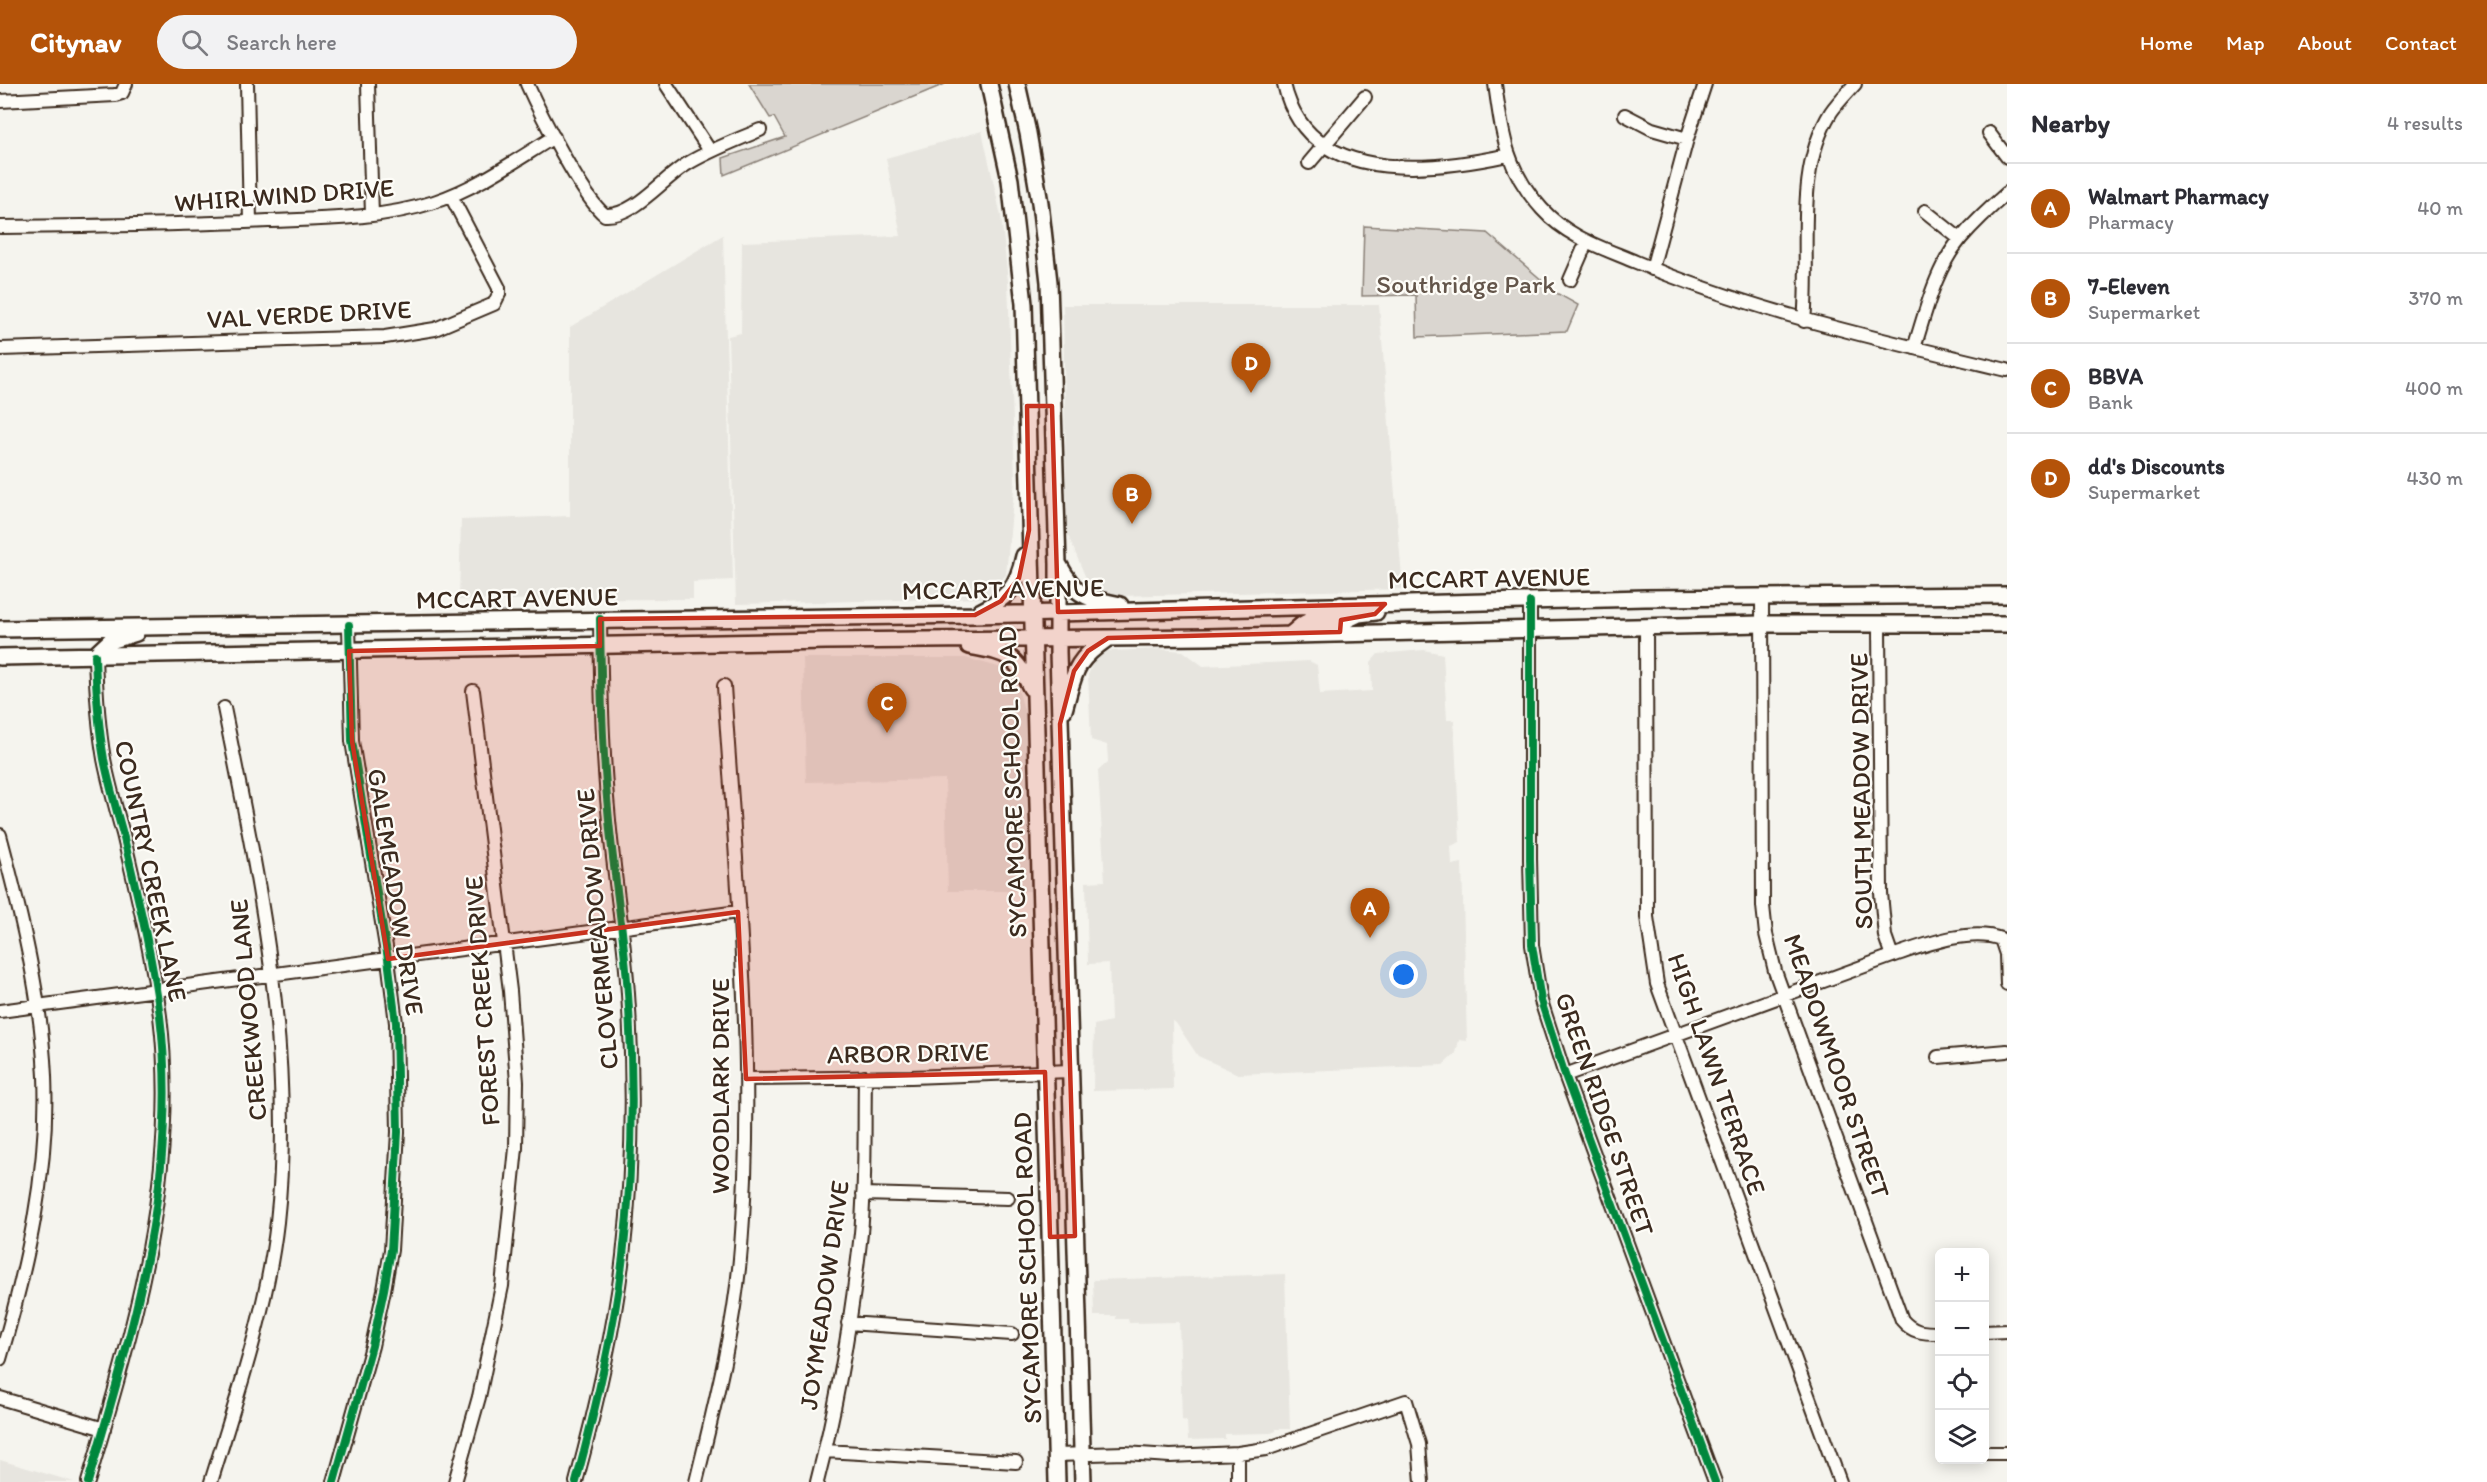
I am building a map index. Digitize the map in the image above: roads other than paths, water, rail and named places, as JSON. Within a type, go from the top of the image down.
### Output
[{"type":"main road","name":"SYCAMORE SCHOOL ROAD","points":[[989,84],[1010,180],[1021,264],[1027,406],[1038,878],[1057,1482]]},
{"type":"main road","name":"SYCAMORE SCHOOL ROAD","points":[[1017,84],[1028,133],[1046,246],[1051,316],[1060,724],[1083,1482]]},
{"type":"main road","points":[[1002,138],[1028,133]]},
{"type":"main road","points":[[1027,406],[1052,406]]},
{"type":"main road","points":[[975,615],[1000,601],[1019,578],[1029,530]]},
{"type":"main road","points":[[1058,564],[1069,584],[1084,597],[1144,610]]},
{"type":"main road","name":"MCCART AVENUE","points":[[0,629],[975,615],[1385,604],[2007,596]]},
{"type":"main road","points":[[1340,632],[1341,623],[1346,619],[1359,614],[1375,614],[1385,604]]},
{"type":"main road","points":[[1291,634],[1306,622],[1333,619],[1339,614],[1341,605]]},
{"type":"main road","points":[[824,617],[825,641]]},
{"type":"main road","name":"MCCART AVENUE","points":[[0,657],[1761,624],[2007,624]]},
{"type":"main road","points":[[74,628],[95,655],[110,641],[157,627]]},
{"type":"main road","points":[[1060,724],[1074,671],[1088,651],[1108,638]]},
{"type":"main road","points":[[933,640],[1005,653],[1024,673],[1034,694]]},
{"type":"main road","points":[[1038,878],[1066,877]]},
{"type":"main road","points":[[1050,1237],[1075,1236]]},
{"type":"street","points":[[0,101],[115,95],[123,93],[126,84]]},
{"type":"street","points":[[247,84],[250,222]]},
{"type":"street","points":[[368,84],[372,215]]},
{"type":"street","points":[[527,84],[554,137],[593,202],[600,212],[610,215],[622,214],[685,165],[710,151],[760,130]]},
{"type":"street","points":[[666,84],[710,151]]},
{"type":"street","points":[[1284,84],[1299,120],[1324,145],[1338,154],[1368,163],[1420,167],[1457,165],[1508,155]]},
{"type":"street","points":[[1496,84],[1502,137],[1517,177],[1542,210],[1570,233],[1652,269],[1723,296],[1804,321],[2007,370]]},
{"type":"street","points":[[1652,269],[1687,139],[1705,84]]},
{"type":"street","points":[[1804,321],[1807,291],[1807,200],[1810,169],[1817,142],[1831,113],[1855,84]]},
{"type":"street","points":[[1309,163],[1365,97]]},
{"type":"street","points":[[1625,115],[1652,129],[1687,139]]},
{"type":"street","points":[[1989,133],[2007,157]]},
{"type":"street","name":"WHIRLWIND DRIVE","points":[[0,227],[250,222],[372,215],[416,208],[451,196],[554,137]]},
{"type":"street","points":[[1914,348],[1938,275],[1960,239],[2007,193]]},
{"type":"street","name":"VAL VERDE DRIVE","points":[[0,349],[385,337],[435,329],[494,304],[500,294],[451,196]]},
{"type":"street","points":[[1925,211],[1960,239]]},
{"type":"street","points":[[1570,280],[1587,241]]},
{"type":"street","name":"MEADOWMOOR STREET","points":[[1762,598],[1763,906],[1775,971],[1902,1320],[1910,1329],[1917,1332],[1935,1333]]},
{"type":"street","name":"GREEN RIDGE STREET","points":[[1530,602],[1528,628],[1532,945],[1541,1000],[1565,1075],[1714,1482]]},
{"type":"street","name":"CLOVERMEADOW DRIVE","points":[[576,1482],[607,1359],[620,1278],[627,1212],[631,1065],[628,994],[602,730],[600,619]]},
{"type":"street","name":"SOUTH MEADOW DRIVE","points":[[1879,624],[1881,893],[1885,936],[1892,956]]},
{"type":"street","name":"GALEMEADOW DRIVE","points":[[334,1482],[372,1346],[391,1250],[399,1091],[396,1023],[388,959],[352,741],[349,625]]},
{"type":"street","name":"HIGH LAWN TERRACE","points":[[1646,626],[1647,917],[1657,984],[1840,1482]]},
{"type":"street","name":"COUNTRY CREEK LANE","points":[[88,1482],[130,1339],[146,1272],[160,1181],[163,1145],[163,1065],[156,991],[144,921],[105,760],[96,703],[95,655]]},
{"type":"street","name":"WOODLARK DRIVE","points":[[696,1482],[730,1341],[741,1248],[747,1128],[738,912],[724,686]]},
{"type":"street","name":"FOREST CREEK DRIVE","points":[[455,1482],[493,1335],[506,1261],[516,1148],[517,1082],[504,944],[473,691]]},
{"type":"street","name":"CREEKWOOD LANE","points":[[211,1482],[262,1305],[277,1223],[283,1116],[272,975],[259,881],[224,708]]},
{"type":"street","points":[[0,835],[26,933],[38,1006],[45,1077],[39,1183],[22,1281],[0,1359]]},
{"type":"street","points":[[0,1011],[738,912]]},
{"type":"street","points":[[1565,1075],[1923,945],[1960,937],[1985,935],[2004,942],[2007,984]]},
{"type":"street","points":[[1938,1058],[2007,1052]]},
{"type":"street","name":"ARBOR DRIVE","points":[[746,1079],[1071,1071]]},
{"type":"street","name":"JOYMEADOW DRIVE","points":[[817,1482],[825,1451],[848,1323],[861,1233],[864,1194],[865,1077]]},
{"type":"street","points":[[864,1194],[1008,1198]]},
{"type":"street","points":[[848,1323],[1012,1334]]},
{"type":"street","points":[[1989,1332],[2007,1331]]},
{"type":"street","points":[[0,1398],[104,1429]]},
{"type":"street","points":[[1056,1455],[1238,1453],[1266,1449],[1406,1401],[1419,1444],[1422,1482]]},
{"type":"street","points":[[825,1451],[1016,1462]]},
{"type":"street","points":[[1238,1453],[1238,1482]]},
{"type":"street","points":[[1989,1453],[2007,1453]]},
{"type":"place","name":"dd's Discounts","points":[[1251,393]]},
{"type":"place","name":"7-Eleven","points":[[1132,524]]},
{"type":"place","name":"BBVA","points":[[887,733]]},
{"type":"place","name":"Walmart Pharmacy","points":[[1370,938]]},
{"type":"park label","name":"Southridge Park","points":[[1466,284]]}]
